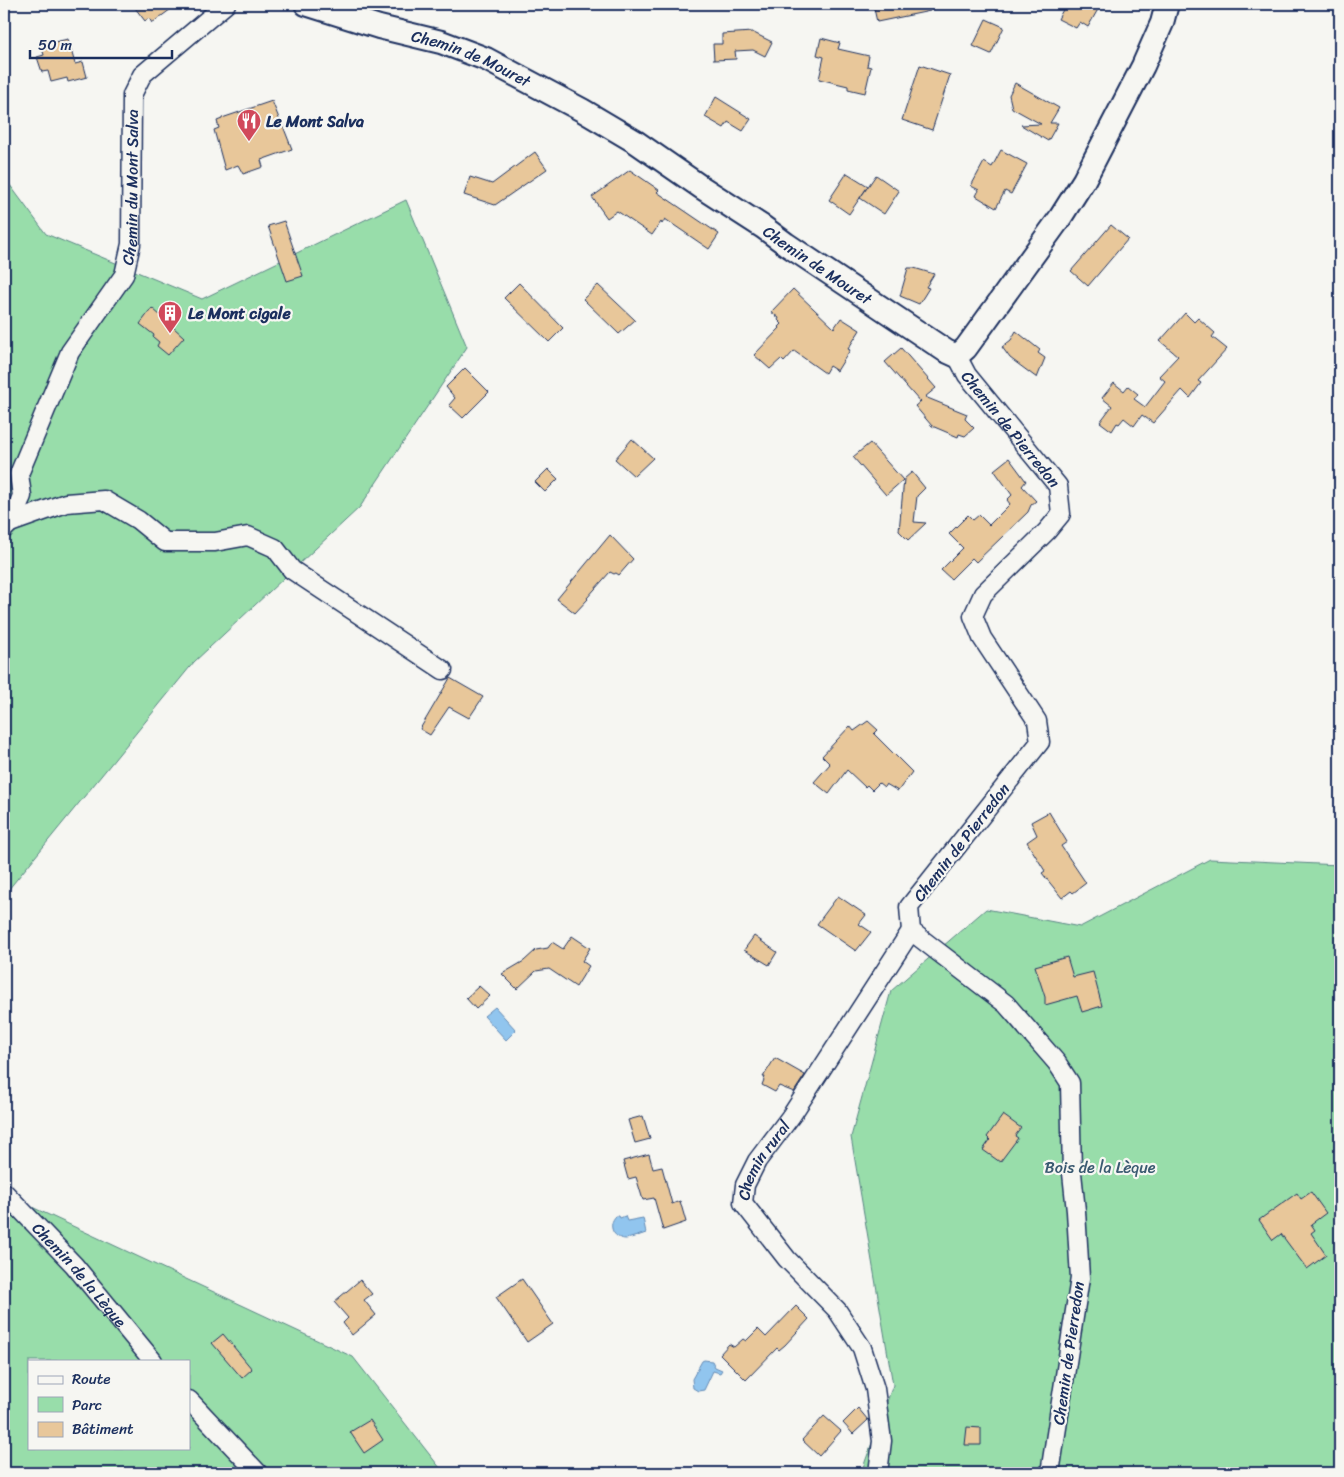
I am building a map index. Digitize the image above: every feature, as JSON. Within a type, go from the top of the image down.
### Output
[{"type":"street","name":"Chemin du Mont Salva","points":[[7,526],[22,496],[19,474],[70,352],[124,275],[131,244],[132,95],[142,75],[226,4]]},
{"type":"street","name":"Chemin de Mouret","points":[[306,4],[379,27],[441,42],[486,59],[582,110],[636,142],[946,351],[957,356]]},
{"type":"street","points":[[957,356],[966,348],[1054,226],[1084,180],[1143,66],[1162,23],[1167,4]]},
{"type":"street","name":"Chemin de Pierredon","points":[[957,356],[967,375],[1058,486],[1061,514],[1047,531],[983,594],[972,616],[982,638],[1037,720],[1040,742],[909,907],[912,931],[1006,1004],[1057,1063],[1070,1083],[1072,1173],[1080,1278],[1050,1473]]},
{"type":"street","points":[[7,526],[66,503],[104,500],[138,520],[165,542],[215,542],[248,536],[275,548],[292,570],[443,670]]},
{"type":"street","name":"Chemin rural","points":[[878,1473],[882,1441],[876,1389],[862,1348],[836,1310],[787,1259],[743,1204],[745,1185],[757,1161],[791,1116],[912,931]]},
{"type":"street","name":"Chemin de la Lèque","points":[[4,1192],[74,1265],[152,1360]]},
{"type":"street","points":[[190,1401],[258,1473]]},
{"type":"green space","points":[[4,177],[46,234],[202,299],[406,200],[467,347],[360,507],[194,662],[4,895]]},
{"type":"green space","name":"Bois de la Lèque","points":[[1210,859],[1340,865],[1340,1473],[861,1473],[893,1385],[851,1137],[891,991],[986,909],[1080,927]]},
{"type":"green space","points":[[4,1194],[353,1357],[444,1473],[4,1473]]},
{"type":"water","points":[[495,1007],[516,1030],[506,1040],[484,1016]]},
{"type":"water","points":[[616,1216],[620,1218],[625,1216],[627,1221],[643,1218],[646,1233],[626,1239],[618,1237],[612,1227]]},
{"type":"water","points":[[704,1360],[712,1361],[715,1367],[722,1370],[720,1373],[713,1371],[704,1390],[698,1391],[693,1388],[692,1379]]},
{"type":"building","points":[[132,4],[178,4],[152,23],[149,18],[145,21]]},
{"type":"building","points":[[873,4],[929,4],[930,11],[877,22]]},
{"type":"building","points":[[1066,4],[1101,4],[1088,27],[1080,22],[1076,28],[1058,19]]},
{"type":"building","points":[[986,19],[1004,27],[991,54],[973,46]]},
{"type":"building","points":[[752,32],[772,42],[765,56],[753,50],[735,51],[736,59],[714,60],[713,44],[722,44],[722,34]]},
{"type":"building","points":[[821,38],[840,43],[838,49],[869,56],[867,66],[871,67],[865,93],[848,89],[848,86],[819,79],[824,57],[817,55]]},
{"type":"building","points":[[68,39],[75,64],[83,62],[87,77],[68,82],[67,78],[51,82],[48,71],[42,72],[37,57],[44,55],[41,45]]},
{"type":"building","points":[[920,65],[950,75],[932,130],[902,120]]},
{"type":"building","points":[[1015,83],[1059,108],[1050,123],[1058,123],[1048,141],[1021,125],[1041,124],[1012,108],[1009,95]]},
{"type":"building","points":[[716,97],[751,119],[743,131],[728,122],[724,128],[705,117]]},
{"type":"building","points":[[272,101],[292,149],[261,160],[263,167],[243,174],[238,165],[225,170],[214,130],[219,128],[217,121]]},
{"type":"building","points":[[1001,150],[1027,164],[1011,194],[1005,191],[996,208],[976,196],[979,190],[971,186],[984,162],[992,167]]},
{"type":"building","points":[[535,152],[547,169],[495,205],[464,195],[470,177],[492,184]]},
{"type":"building","points":[[630,170],[659,190],[657,192],[719,234],[709,249],[665,219],[652,235],[617,211],[607,218],[592,197]]},
{"type":"building","points":[[847,173],[868,186],[849,214],[829,200]]},
{"type":"building","points":[[876,175],[899,191],[884,214],[860,198]]},
{"type":"building","points":[[284,221],[303,276],[287,281],[268,226]]},
{"type":"building","points":[[1111,225],[1128,239],[1088,286],[1071,271]]},
{"type":"building","points":[[908,268],[934,274],[926,287],[929,288],[919,304],[900,296]]},
{"type":"building","points":[[519,283],[563,328],[549,342],[504,298]]},
{"type":"building","points":[[598,285],[635,320],[619,334],[583,299]]},
{"type":"building","points":[[793,289],[834,328],[841,318],[860,330],[837,371],[829,366],[825,373],[794,351],[784,362],[781,359],[770,369],[754,355],[780,328],[782,324],[778,320],[779,318],[771,312]]},
{"type":"building","name":"Le Mont cigale","points":[[152,308],[184,337],[168,355],[157,346],[159,342],[153,337],[154,335],[140,324]]},
{"type":"building","points":[[1185,313],[1194,322],[1198,318],[1215,333],[1212,337],[1227,349],[1198,381],[1201,383],[1190,398],[1182,390],[1153,423],[1142,415],[1134,426],[1124,418],[1119,424],[1117,423],[1112,431],[1100,422],[1112,406],[1102,398],[1114,383],[1124,391],[1128,386],[1138,394],[1134,399],[1145,407],[1165,381],[1159,376],[1178,356],[1160,341]]},
{"type":"building","points":[[1016,331],[1040,350],[1038,353],[1045,358],[1037,378],[1010,358],[1002,347],[1011,340]]},
{"type":"building","points":[[901,348],[936,388],[925,397],[967,414],[965,419],[974,428],[965,436],[959,434],[958,437],[932,426],[915,406],[920,402],[885,362]]},
{"type":"building","points":[[465,368],[489,392],[463,418],[449,405],[455,398],[446,387]]},
{"type":"building","points":[[632,439],[653,458],[634,476],[615,459]]},
{"type":"building","points":[[870,443],[903,480],[886,495],[853,457]]},
{"type":"building","points":[[1009,458],[1026,481],[1022,486],[1036,501],[1031,505],[1028,512],[976,562],[972,558],[951,579],[941,570],[963,548],[949,534],[968,515],[973,520],[979,515],[989,525],[1010,504],[1007,500],[1012,495],[994,470]]},
{"type":"building","points":[[548,469],[558,479],[545,492],[535,482]]},
{"type":"building","points":[[912,472],[925,488],[917,496],[914,522],[926,523],[908,540],[899,531],[904,479]]},
{"type":"building","points":[[610,535],[633,559],[619,575],[610,572],[575,613],[557,599]]},
{"type":"building","points":[[450,678],[483,697],[469,718],[449,707],[430,735],[420,729]]},
{"type":"building","points":[[868,721],[878,730],[874,734],[912,772],[898,791],[886,784],[884,787],[879,783],[872,790],[867,785],[865,787],[847,770],[829,794],[814,782],[830,764],[822,756],[850,726],[854,731]]},
{"type":"building","points":[[1049,812],[1067,842],[1061,846],[1086,883],[1073,893],[1071,891],[1062,898],[1042,873],[1045,871],[1027,842],[1037,835],[1031,822]]},
{"type":"building","points":[[838,896],[866,915],[859,924],[871,932],[856,951],[817,924]]},
{"type":"building","points":[[572,936],[590,948],[582,961],[589,966],[576,987],[549,969],[536,971],[517,989],[502,974],[524,961],[536,950],[548,948],[552,942],[563,949]]},
{"type":"building","points":[[754,936],[777,952],[769,965],[744,950]]},
{"type":"building","points":[[1067,957],[1073,977],[1093,972],[1102,1006],[1082,1012],[1077,996],[1045,1005],[1045,997],[1035,966]]},
{"type":"building","points":[[479,986],[490,996],[476,1009],[466,998]]},
{"type":"building","points":[[775,1058],[805,1075],[794,1092],[779,1086],[775,1092],[762,1085],[765,1077],[763,1077]]},
{"type":"building","points":[[1003,1115],[1021,1128],[1015,1136],[1018,1138],[1000,1162],[983,1150],[990,1140],[987,1137]]},
{"type":"building","points":[[643,1116],[650,1139],[635,1143],[628,1120]]},
{"type":"building","points":[[649,1154],[653,1169],[662,1167],[672,1204],[680,1201],[686,1222],[663,1230],[654,1198],[643,1200],[636,1177],[628,1179],[623,1161]]},
{"type":"building","points":[[1311,1192],[1326,1213],[1311,1224],[1315,1230],[1311,1233],[1326,1255],[1307,1269],[1281,1234],[1273,1240],[1259,1220],[1297,1193],[1301,1199]]},
{"type":"building","points":[[522,1279],[553,1324],[527,1342],[496,1297]]},
{"type":"building","points":[[360,1280],[372,1294],[364,1300],[376,1315],[352,1335],[343,1323],[348,1318],[334,1302]]},
{"type":"building","points":[[796,1306],[809,1319],[785,1345],[779,1350],[777,1348],[746,1380],[720,1354],[729,1344],[734,1347],[743,1339],[746,1341],[758,1329],[766,1337]]},
{"type":"building","points":[[223,1334],[252,1369],[242,1378],[212,1343]]},
{"type":"building","points":[[858,1408],[868,1420],[853,1434],[843,1423]]},
{"type":"building","points":[[824,1416],[841,1431],[819,1456],[802,1440]]},
{"type":"building","points":[[370,1420],[383,1440],[364,1453],[350,1432]]},
{"type":"building","points":[[967,1427],[981,1428],[981,1445],[965,1445]]},
{"type":"place","name":"Le Mont Salva","points":[[249,142]]},
{"type":"place","name":"Le Mont cigale","points":[[170,334]]}]
